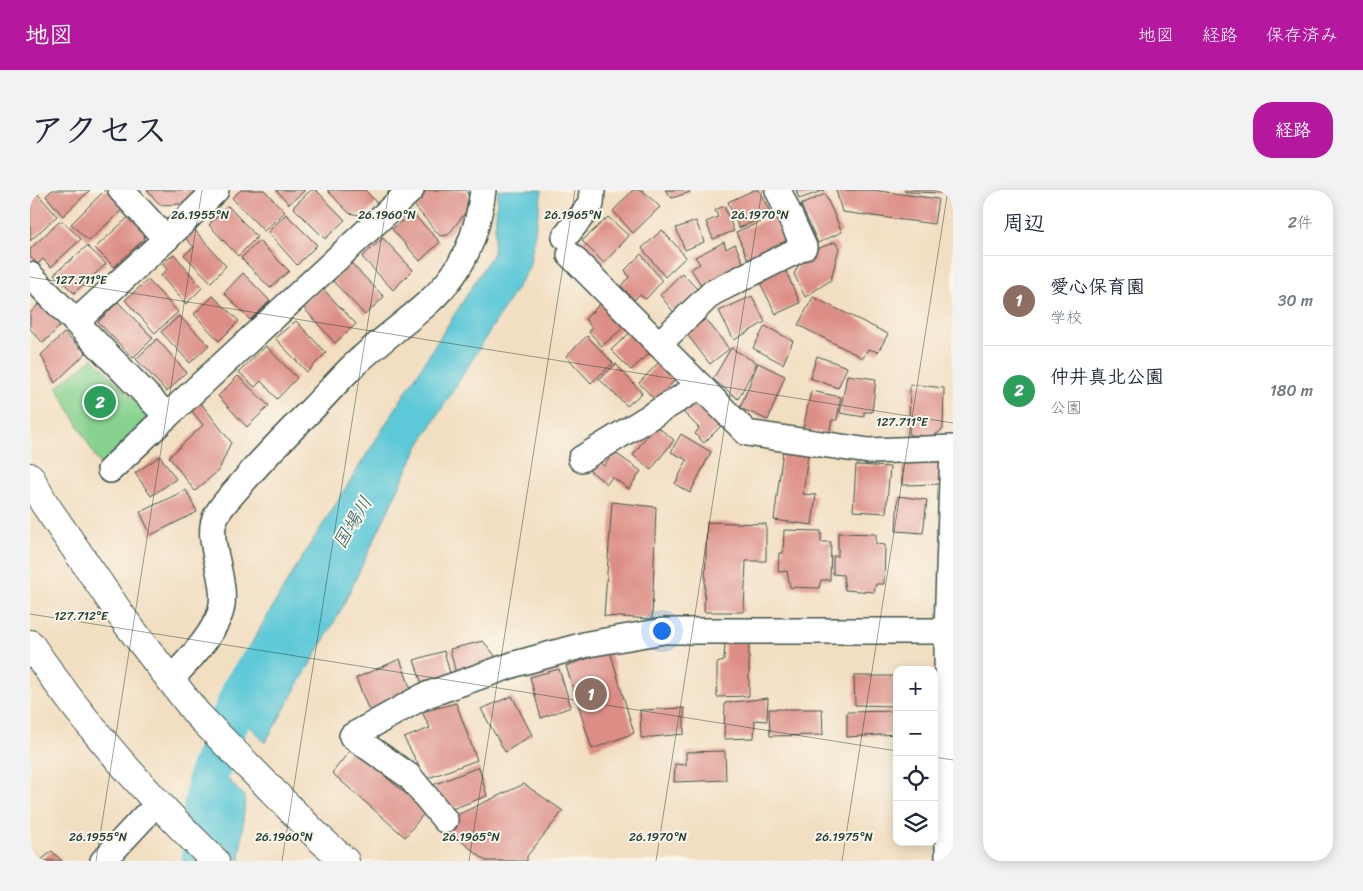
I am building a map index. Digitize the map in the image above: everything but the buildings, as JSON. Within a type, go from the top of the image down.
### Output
[{"type":"highway","points":[[30,477],[37,506],[99,582],[125,621],[197,714],[267,787],[345,861]]},
{"type":"highway","points":[[30,644],[50,674],[96,733],[152,811],[215,861]]},
{"type":"street","points":[[120,190],[166,239]]},
{"type":"street","points":[[76,322],[216,190]]},
{"type":"street","points":[[110,470],[411,190]]},
{"type":"street","points":[[171,679],[197,651],[219,616],[223,599],[214,538],[215,517],[243,482],[356,363],[430,302],[446,286],[467,255],[480,214],[484,190]]},
{"type":"street","points":[[592,190],[591,204],[568,246],[659,344],[746,433],[869,451],[953,449],[948,861]]},
{"type":"street","points":[[659,344],[712,293],[804,247],[778,190]]},
{"type":"street","points":[[34,285],[76,322],[167,416]]},
{"type":"street","points":[[581,459],[700,386]]},
{"type":"street","points":[[445,820],[409,776],[352,736],[424,696],[515,664],[588,644],[664,631],[950,631]]},
{"type":"street","points":[[103,861],[152,811]]},
{"type":"green space","points":[[93,358],[150,417],[100,465],[57,387]]},
{"type":"water","points":[[498,190],[542,190],[529,268],[418,447],[340,612],[265,743],[222,694],[293,572],[493,253]]},
{"type":"water","points":[[203,750],[245,798],[240,861],[187,809]]},
{"type":"pier","points":[[185,807],[237,861],[235,861],[185,811]]},
{"type":"waterway","name":"国場川","points":[[202,861],[203,807],[209,772],[243,688],[261,662]]},
{"type":"place","name":"仲井真北公園","points":[[100,402]]},
{"type":"place","name":"愛心保育園","points":[[591,694]]}]
